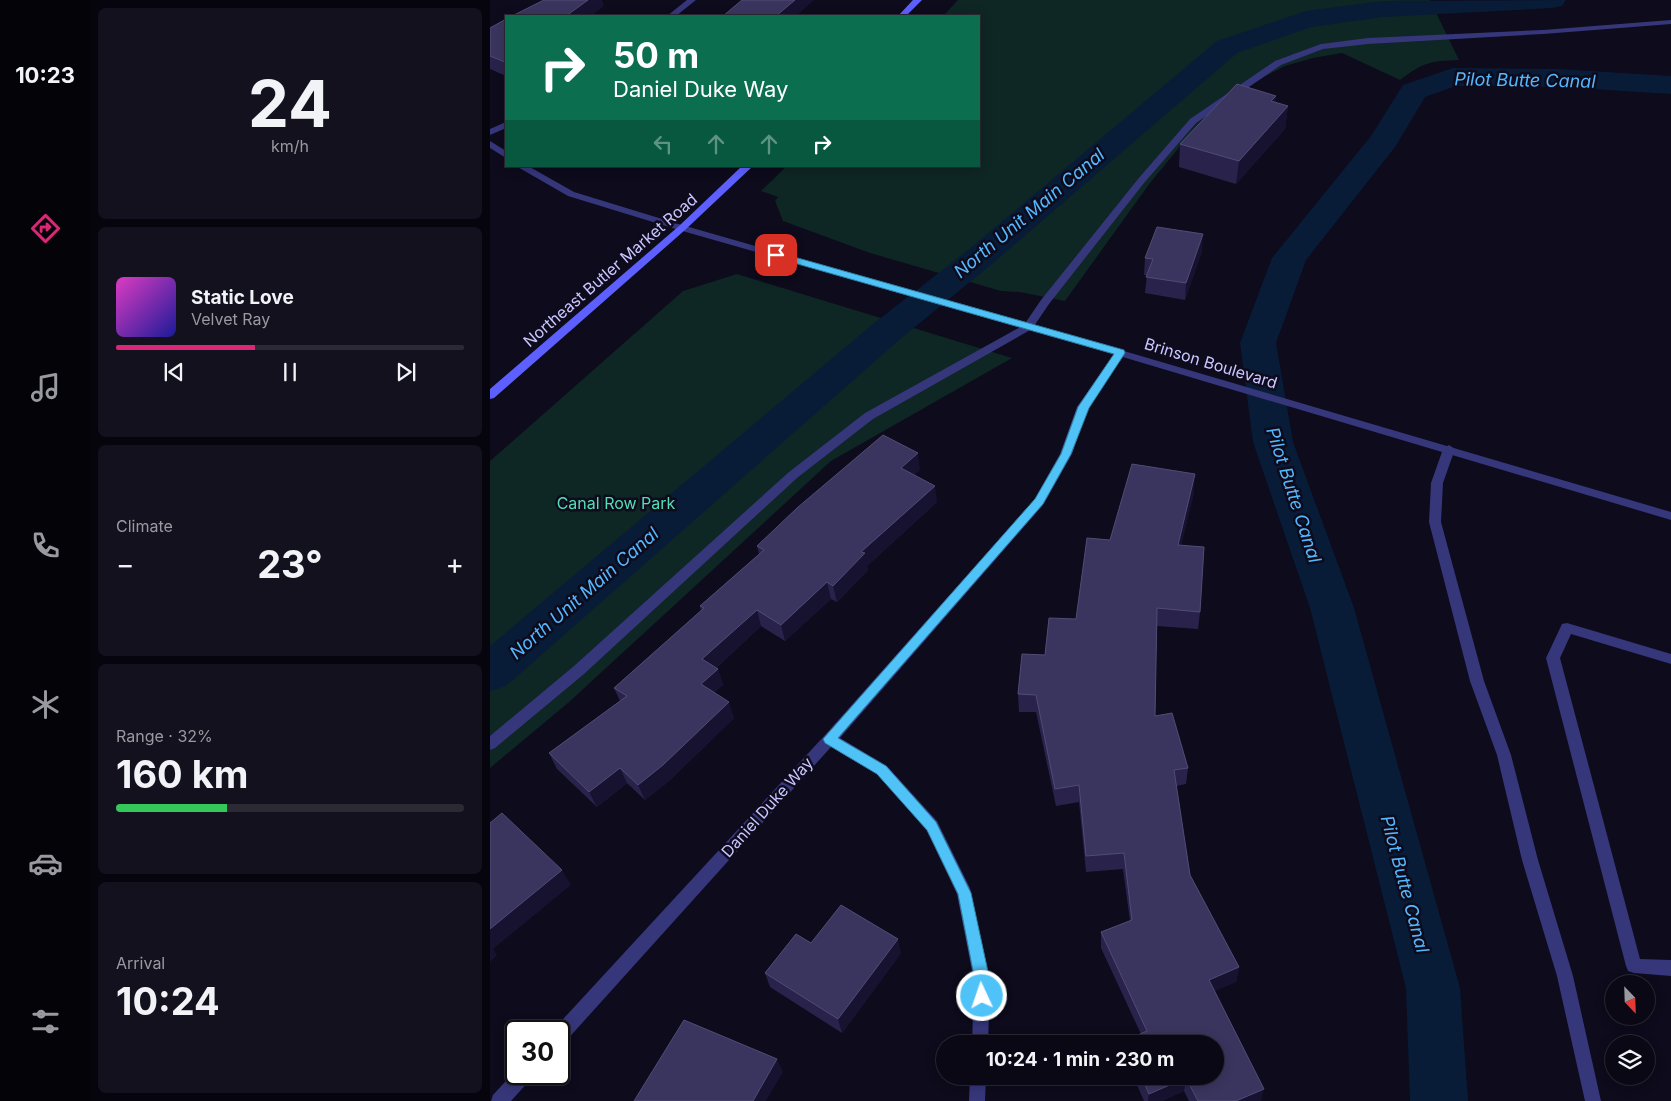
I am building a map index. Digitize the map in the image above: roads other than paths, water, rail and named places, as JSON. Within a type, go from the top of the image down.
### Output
[{"type":"main road","points":[[903,15],[918,0]]},
{"type":"main road","name":"Northeast Butler Market Road","points":[[490,395],[682,228],[747,167]]},
{"type":"street","points":[[671,15],[692,0]]},
{"type":"street","points":[[490,744],[579,670],[794,475],[868,416],[1028,327],[1045,302],[1141,181],[1193,120],[1223,98],[1278,63],[1321,47],[1368,41],[1543,32],[1671,22]]},
{"type":"street","points":[[490,132],[505,124]]},
{"type":"street","points":[[490,144],[505,155]]},
{"type":"street","name":"Brinson Boulevard","points":[[523,167],[571,194],[682,228],[1450,449],[1671,516]]},
{"type":"street","name":"Daniel Duke Way","points":[[570,1024],[830,739],[1039,502],[1066,454],[1084,407],[1120,353]]},
{"type":"street","points":[[1450,449],[1437,483],[1435,522],[1477,681],[1504,755],[1530,860],[1565,976],[1593,1101]]},
{"type":"street","points":[[1671,659],[1567,628],[1553,658],[1634,966],[1671,968]]},
{"type":"street","points":[[830,739],[882,770],[932,826],[964,893],[982,981],[980,1035]]},
{"type":"street","points":[[499,1101],[514,1085]]},
{"type":"street","points":[[977,1101],[978,1085]]},
{"type":"waterway","name":"North Unit Main Canal","points":[[490,673],[886,332],[980,257],[1227,47],[1306,19],[1383,9],[1552,0]]},
{"type":"waterway","name":"Pilot Butte Canal","points":[[1439,1101],[1433,988],[1332,608],[1273,442],[1258,343],[1289,258],[1384,140],[1414,91],[1453,77],[1559,78],[1671,85]]},
{"type":"park label","name":"Canal Row Park","points":[[616,503]]}]
